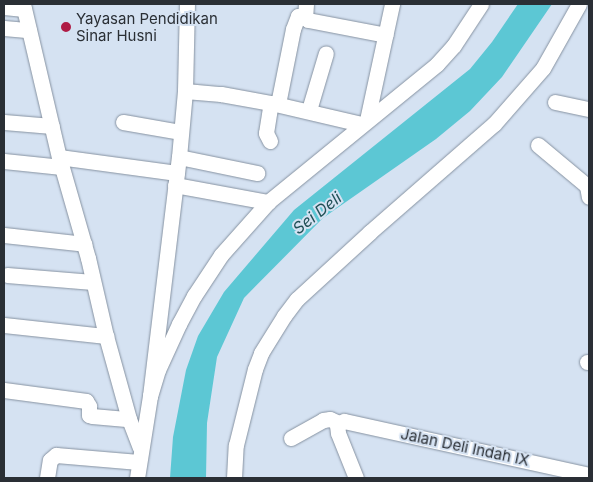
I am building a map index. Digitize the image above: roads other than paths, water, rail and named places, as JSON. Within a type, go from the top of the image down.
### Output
[{"type":"street","points":[[137,478],[140,447],[150,396],[179,157],[185,91],[187,4]]},
{"type":"street","points":[[364,122],[392,4]]},
{"type":"street","points":[[150,396],[158,370],[198,289],[221,255],[268,202],[437,64],[454,45],[481,4]]},
{"type":"street","points":[[234,478],[236,445],[255,369],[261,353],[284,316],[297,299],[370,232],[494,124],[542,68],[580,4]]},
{"type":"street","points":[[4,7],[24,6],[60,162],[85,244],[106,336],[129,419],[140,447]]},
{"type":"street","points":[[270,141],[266,133],[298,16],[305,10],[308,20],[386,35]]},
{"type":"street","points":[[4,28],[29,30]]},
{"type":"street","points":[[309,110],[326,53]]},
{"type":"street","points":[[185,91],[221,94],[275,103],[364,122]]},
{"type":"street","points":[[555,102],[589,109]]},
{"type":"street","points":[[4,122],[52,126]]},
{"type":"street","points":[[123,122],[181,132]]},
{"type":"street","points":[[538,145],[586,186],[589,197]]},
{"type":"street","points":[[179,157],[257,173]]},
{"type":"street","points":[[4,161],[60,162],[176,179],[268,202]]},
{"type":"street","points":[[4,235],[85,244]]},
{"type":"street","points":[[7,275],[93,282]]},
{"type":"street","points":[[4,324],[106,336]]},
{"type":"street","points":[[4,390],[86,401],[89,406],[89,415],[129,419]]},
{"type":"street","name":"Jalan Deli Indah IX","points":[[291,438],[323,420],[330,419],[340,423],[560,473],[589,475]]},
{"type":"street","points":[[340,423],[338,433],[356,478]]},
{"type":"street","points":[[47,478],[50,460],[56,455],[139,462]]},
{"type":"water","name":"Sei Deli","points":[[518,4],[552,4],[502,77],[470,111],[436,139],[323,218],[244,298],[217,357],[207,423],[206,478],[170,478],[173,437],[186,370],[198,336],[224,292],[294,210],[470,69],[492,42]]},
{"type":"place","name":"Yayasan Pendidikan Sinar Husni","points":[[66,27]]}]
